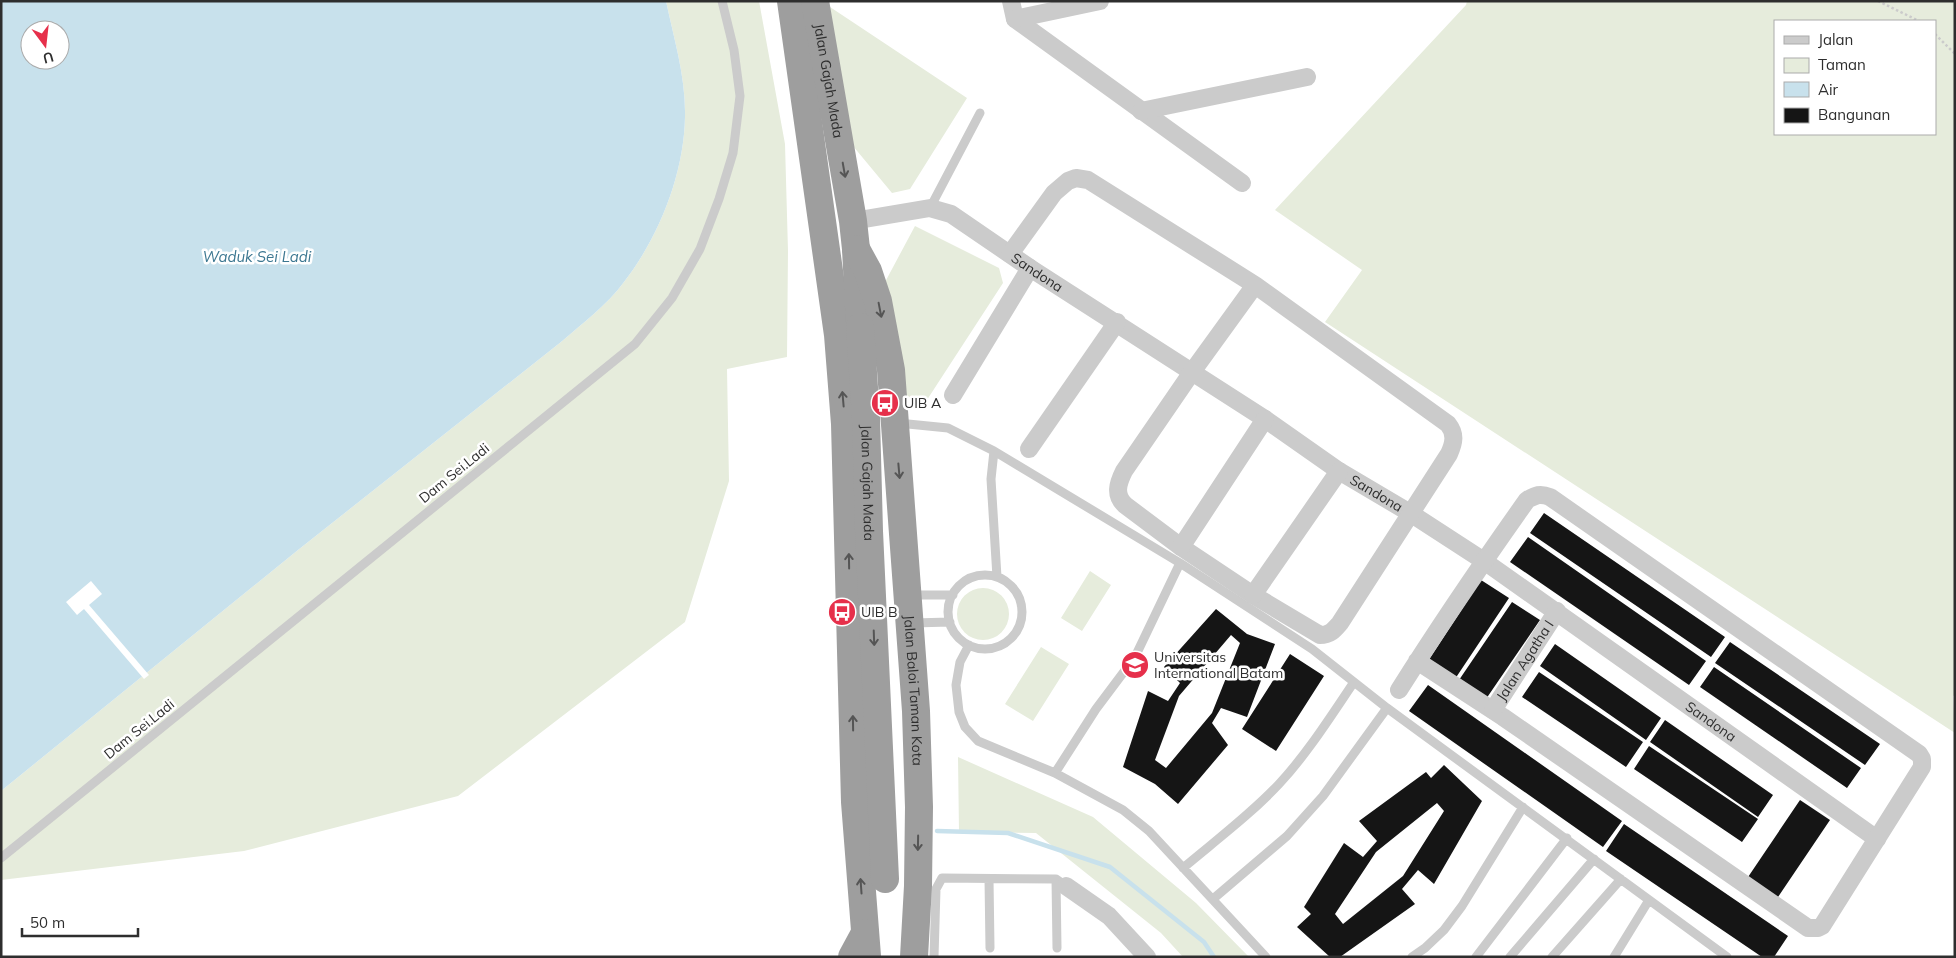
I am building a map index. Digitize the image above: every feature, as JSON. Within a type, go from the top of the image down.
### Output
[{"type":"highway","name":"Jalan Gajah Mada","points":[[791,1],[826,247],[841,374],[847,503],[861,949]]},
{"type":"highway","name":"Jalan Gajah Mada","points":[[815,1],[853,220],[866,418],[869,531],[885,878],[881,897],[861,949]]},
{"type":"highway","name":"Jalan Baloi Taman Kota","points":[[856,249],[868,271],[878,302],[891,370],[910,623],[919,807],[918,886],[914,957]]},
{"type":"highway","points":[[855,802],[865,815],[874,821],[888,824],[902,822],[919,807]]},
{"type":"street","points":[[1011,1],[1015,19],[1242,183]]},
{"type":"street","points":[[1015,19],[1100,1]]},
{"type":"street","points":[[1141,111],[1307,77]]},
{"type":"street","points":[[1010,254],[1054,193],[1068,181],[1076,178],[1088,180],[1255,285],[1448,424],[1452,430],[1453,444],[1449,454],[1340,623],[1328,635],[1320,635],[1254,595],[1180,555],[1120,501],[1118,488],[1124,472],[1192,372],[1255,285]]},
{"type":"street","name":"Sandona","points":[[853,220],[930,208],[950,214],[1030,268],[1117,322],[1265,419],[1339,471],[1410,513],[1484,561],[1877,839]]},
{"type":"street","points":[[953,395],[1030,268]]},
{"type":"street","points":[[1030,449],[1117,322]]},
{"type":"street","points":[[1180,555],[1265,419]]},
{"type":"street","points":[[1254,595],[1339,471]]},
{"type":"street","points":[[1399,690],[1417,661],[1484,561],[1527,500],[1535,495],[1542,494],[1550,497],[1919,754],[1922,760],[1922,767],[1822,926],[1808,928],[1493,710],[1417,661]]},
{"type":"street","name":"Jalan Agatha I","points":[[1493,710],[1556,611]]},
{"type":"street","points":[[1061,882],[1109,916],[1148,957]]},
{"type":"lane","name":"Dam Sei.Ladi","points":[[1,858],[635,344],[672,298],[700,249],[720,199],[733,153],[740,96],[734,50],[722,1]]},
{"type":"lane","points":[[930,208],[980,113]]},
{"type":"lane","points":[[895,422],[948,428],[994,451],[1180,555],[1312,649],[1387,708],[1727,957]]},
{"type":"lane","points":[[994,451],[991,479],[996,577]]},
{"type":"lane","points":[[1055,773],[1096,710],[1135,657],[1180,555]]},
{"type":"lane","points":[[984,575],[996,577],[1007,582],[1016,591],[1021,602],[1020,626],[1009,640],[993,648],[981,649],[970,645],[961,640],[954,632],[950,622],[949,608],[953,595],[960,585],[971,578],[984,575]]},
{"type":"lane","points":[[908,595],[953,595]]},
{"type":"lane","points":[[910,623],[950,622]]},
{"type":"lane","points":[[970,645],[960,662],[956,685],[959,712],[965,727],[978,741],[1055,773],[1123,810],[1149,831],[1266,957]]},
{"type":"lane","points":[[1183,868],[1262,801],[1280,783],[1354,682]]},
{"type":"lane","points":[[1213,899],[1286,836],[1323,796],[1387,708]]},
{"type":"lane","points":[[1412,957],[1425,948],[1444,930],[1462,906],[1523,807]]},
{"type":"lane","points":[[1476,957],[1567,838]]},
{"type":"lane","points":[[1510,957],[1594,859]]},
{"type":"lane","points":[[934,957],[936,889],[942,878],[1061,882],[1057,948]]},
{"type":"lane","points":[[989,879],[990,948]]},
{"type":"lane","points":[[1552,957],[1621,879]]},
{"type":"lane","points":[[1614,957],[1648,900]]},
{"type":"path","points":[[1878,1],[1917,20]]},
{"type":"path","points":[[1936,35],[1955,54]]},
{"type":"green space","points":[[666,1],[759,1],[785,144],[788,251],[787,357],[727,369],[729,481],[685,622],[458,796],[244,851],[1,880],[1,791],[298,550],[561,342],[602,306],[624,282],[648,245],[667,204],[684,139],[684,88]]},
{"type":"green space","points":[[1467,1],[1955,1],[1955,695],[1953,696],[1955,733],[1325,322],[1362,270],[1275,210],[1466,5]]},
{"type":"green space","points":[[824,3],[967,98],[910,189],[892,193],[848,140]]},
{"type":"green space","points":[[915,226],[999,268],[1003,283],[923,406],[899,390],[884,284]]},
{"type":"green space","points":[[1090,571],[1111,585],[1082,631],[1061,618]]},
{"type":"green space","points":[[978,588],[988,588],[1002,595],[1009,609],[1009,619],[1002,633],[988,640],[978,640],[968,636],[961,629],[957,619],[957,609],[961,599],[968,592]]},
{"type":"green space","points":[[1041,647],[1069,664],[1033,721],[1005,704]]},
{"type":"green space","points":[[958,757],[1093,817],[1196,903],[1249,957],[1183,957],[1161,933],[1036,833],[959,832]]},
{"type":"water","name":"Waduk Sei Ladi","points":[[1,1],[666,1],[684,88],[684,139],[667,204],[637,264],[610,298],[561,342],[298,550],[1,791]]},
{"type":"pier","points":[[91,581],[102,594],[89,605],[149,675],[144,679],[84,609],[77,615],[66,602]]},
{"type":"building","points":[[1544,513],[1725,637],[1711,657],[1530,533]]},
{"type":"building","points":[[1528,537],[1706,661],[1689,685],[1510,562]]},
{"type":"building","points":[[1481,580],[1509,598],[1455,679],[1428,661]]},
{"type":"building","points":[[1512,602],[1540,620],[1486,699],[1459,680]]},
{"type":"building","points":[[1216,609],[1247,634],[1275,644],[1247,717],[1221,708],[1212,723],[1228,745],[1178,804],[1155,784],[1123,767],[1148,691],[1168,701],[1180,683],[1164,667]],"holes":[[[1231,635],[1240,643],[1212,713],[1166,768],[1155,760],[1179,696]]]},
{"type":"building","points":[[1730,642],[1880,744],[1865,765],[1715,663]]},
{"type":"building","points":[[1555,644],[1661,718],[1646,740],[1540,666]]},
{"type":"building","points":[[1290,654],[1324,676],[1276,751],[1242,729]]},
{"type":"building","points":[[1714,667],[1861,768],[1847,788],[1700,687]]},
{"type":"building","points":[[1539,672],[1643,742],[1626,767],[1522,697]]},
{"type":"building","points":[[1428,685],[1622,821],[1603,847],[1409,711]]},
{"type":"building","points":[[1665,720],[1773,795],[1758,817],[1650,742]]},
{"type":"building","points":[[1649,746],[1758,819],[1742,842],[1634,769]]},
{"type":"building","points":[[1444,765],[1482,801],[1434,884],[1418,870],[1402,889],[1415,904],[1340,957],[1330,957],[1297,927],[1311,914],[1304,907],[1344,843],[1363,857],[1377,841],[1359,821],[1426,772],[1431,778]],"holes":[[[1437,803],[1444,811],[1403,876],[1343,924],[1335,914],[1376,852]]]},
{"type":"building","points":[[1800,800],[1830,820],[1776,900],[1746,880]]},
{"type":"building","points":[[1624,824],[1788,936],[1774,957],[1762,957],[1606,851]]},
{"type":"waterway","points":[[937,831],[1008,833],[1110,867],[1204,942],[1214,957]]},
{"type":"place","name":"UIB A","points":[[885,403]]},
{"type":"place","name":"UIB B","points":[[842,612]]},
{"type":"place","name":"Universitas International Batam","points":[[1135,665]]}]
